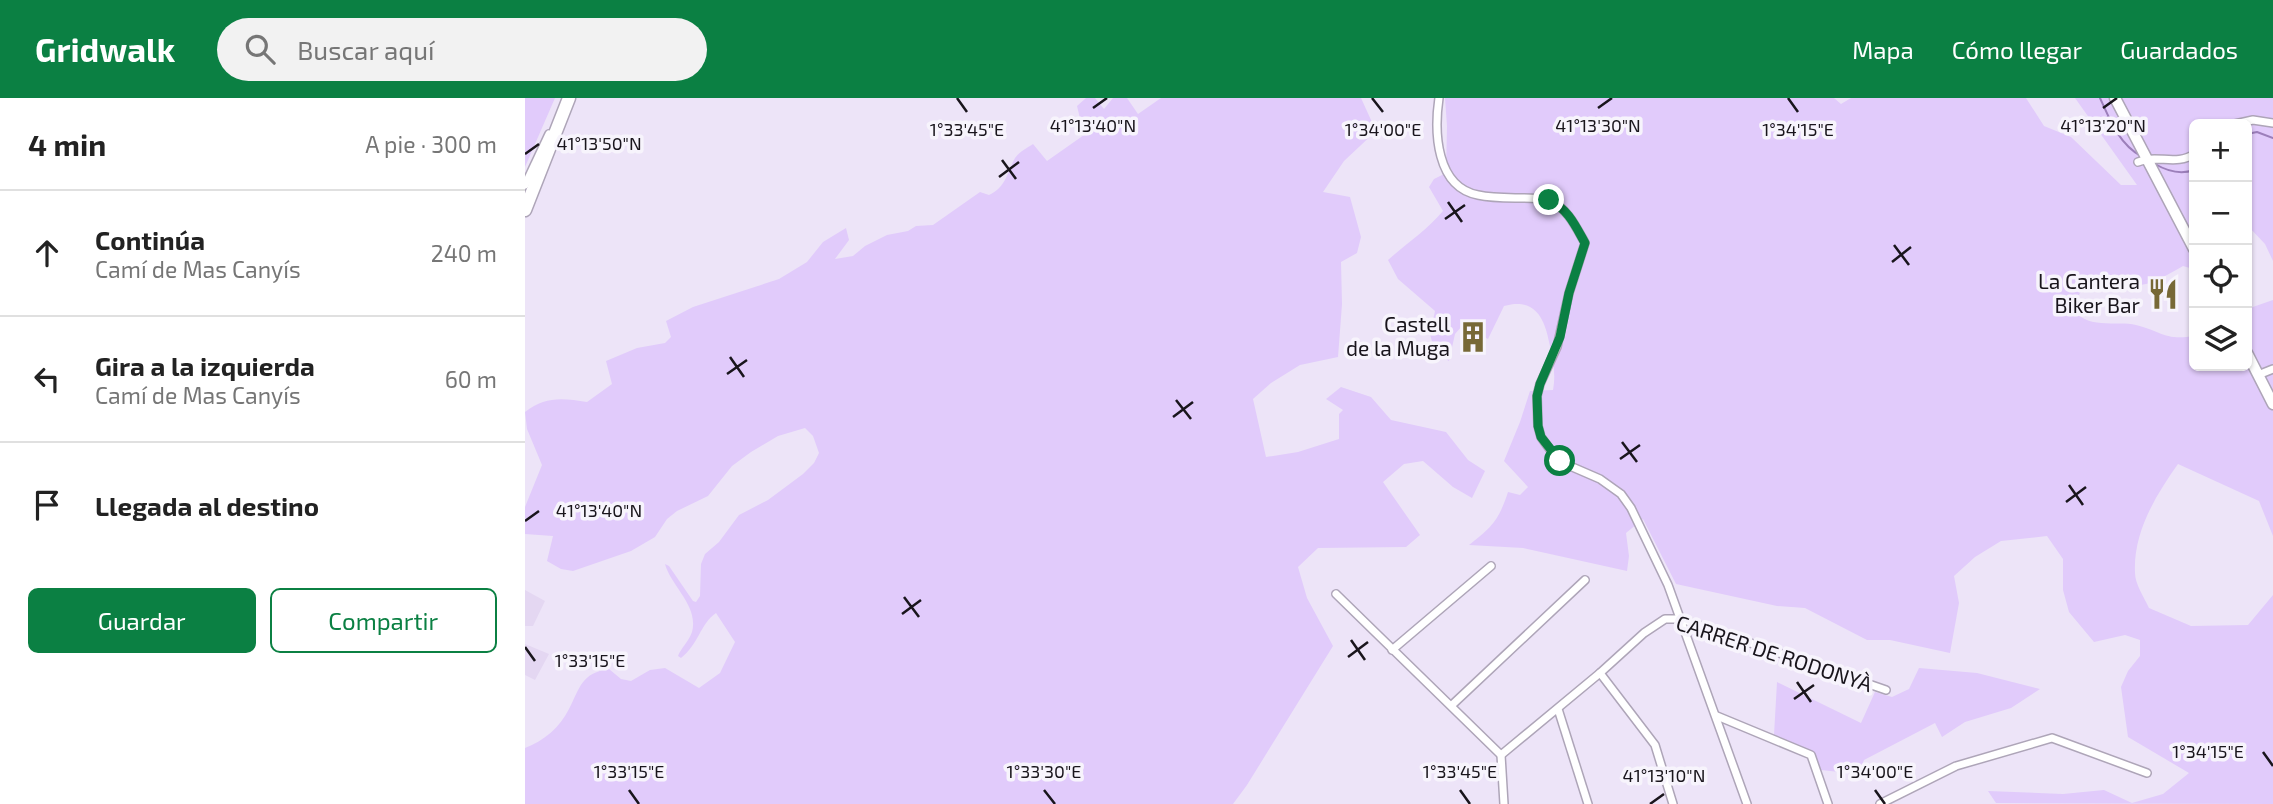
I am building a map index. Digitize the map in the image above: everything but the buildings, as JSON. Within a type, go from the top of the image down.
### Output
[{"type":"main road","points":[[525,210],[569,98]]},
{"type":"main road","points":[[2115,98],[2143,156],[2155,172],[2192,245]]},
{"type":"main road","points":[[2252,363],[2273,404]]},
{"type":"street","points":[[525,185],[563,98]]},
{"type":"street","points":[[1439,98],[1439,145],[1442,162],[1459,187],[1480,196],[1549,200],[1569,214],[1585,243],[1569,293],[1557,347],[1537,396],[1541,437],[1560,461],[1600,479],[1621,494],[1631,508],[1668,585],[1747,804]]},
{"type":"street","points":[[2252,120],[2273,123]]},
{"type":"street","points":[[2143,156],[2181,160],[2189,156]]},
{"type":"street","points":[[2258,375],[2273,369]]},
{"type":"street","points":[[1392,650],[1491,566]]},
{"type":"street","points":[[1453,705],[1585,580]]},
{"type":"street","points":[[1336,594],[1453,705],[1501,755],[1503,804]]},
{"type":"street","name":"CARRER DE RODONYÀ","points":[[1501,755],[1665,619],[1681,620],[1886,690]]},
{"type":"street","points":[[1600,673],[1655,745],[1673,804]]},
{"type":"street","points":[[1558,709],[1588,804]]},
{"type":"street","points":[[1717,716],[1811,755],[1828,804]]},
{"type":"street","points":[[1880,804],[1956,766],[2052,738],[2147,773]]},
{"type":"shaded area","points":[[525,98],[555,98],[525,167]]},
{"type":"shaded area","points":[[1086,98],[1095,98],[1104,109],[1113,98],[1127,98],[1138,114],[1161,98],[1361,98],[1376,131],[1344,161],[1323,192],[1350,197],[1361,237],[1357,253],[1341,262],[1342,304],[1338,357],[1300,365],[1271,383],[1253,399],[1266,457],[1298,452],[1339,439],[1339,414],[1343,410],[1326,399],[1341,387],[1371,397],[1391,420],[1446,432],[1468,460],[1485,471],[1472,498],[1453,487],[1423,461],[1404,464],[1383,482],[1420,535],[1406,547],[1318,548],[1298,567],[1307,598],[1333,646],[1233,804],[525,804],[525,748],[551,733],[565,716],[579,688],[592,674],[609,669],[621,679],[631,681],[650,670],[665,668],[699,688],[720,673],[735,642],[716,613],[687,652],[681,658],[678,656],[692,632],[692,614],[665,564],[696,602],[700,596],[701,564],[705,554],[719,542],[739,515],[768,500],[803,474],[819,453],[813,436],[805,428],[778,436],[732,466],[708,496],[667,519],[655,537],[631,551],[573,571],[561,569],[547,561],[553,536],[525,534],[525,507],[542,465],[527,429],[525,412],[547,401],[587,402],[612,384],[606,361],[637,348],[665,343],[671,337],[666,321],[693,307],[779,279],[807,262],[823,242],[846,228],[849,240],[835,259],[853,256],[865,246],[887,235],[908,231],[916,226],[933,225],[980,192],[989,195],[995,192],[1003,184],[1017,156],[1023,150],[1033,144],[1047,161],[1084,135],[1077,106]]},
{"type":"shaded area","points":[[1445,98],[1834,98],[1841,104],[1851,98],[2026,98],[2044,126],[2071,137],[2121,185],[2137,185],[2075,98],[2273,98],[2273,261],[2265,244],[2252,230],[2252,119],[2189,119],[2189,268],[2183,266],[2143,285],[2099,280],[2080,293],[2072,306],[2077,314],[2092,322],[2136,325],[2169,336],[2189,336],[2189,371],[2252,371],[2252,307],[2273,300],[2273,536],[2259,501],[2178,464],[2147,515],[2135,558],[2135,577],[2149,608],[2191,626],[2248,625],[2273,595],[2273,804],[1996,803],[1988,791],[2063,794],[2104,790],[2132,803],[2163,794],[2189,773],[2128,737],[2121,687],[2128,671],[2140,656],[2140,640],[2125,635],[2094,642],[2069,612],[2063,590],[2063,559],[2047,536],[2001,541],[1975,557],[1954,576],[1959,603],[1950,653],[1890,640],[1867,640],[1805,608],[1777,606],[1676,584],[1643,519],[1626,533],[1629,556],[1627,571],[1523,548],[1469,545],[1494,522],[1508,492],[1520,495],[1528,487],[1504,461],[1530,391],[1553,390],[1554,373],[1548,336],[1542,319],[1524,305],[1504,306],[1488,339],[1462,326],[1455,334],[1449,361],[1435,353],[1430,334],[1435,311],[1398,279],[1388,260],[1443,211],[1429,187],[1434,179],[1446,173]]},
{"type":"shaded area","points":[[525,590],[545,601],[533,626],[525,626]]},
{"type":"shaded area","points":[[525,644],[549,654],[535,680],[525,675]]},
{"type":"shaded area","points":[[1919,668],[1977,673],[2040,689],[2011,708],[1965,722],[1942,737],[1935,723],[1864,760],[1858,774],[1821,770],[1814,753],[1774,735],[1777,682],[1861,723],[1875,692],[1892,697],[1909,689]]},
{"type":"waterway","points":[[2100,98],[2121,138],[2141,156]]},
{"type":"waterway","points":[[2252,133],[2257,132],[2273,138]]},
{"type":"waterway","points":[[2155,164],[2174,172],[2189,171]]},
{"type":"place","name":"La Cantera Biker Bar","points":[[2163,294]]},
{"type":"place","name":"Castell de la Muga","points":[[1473,337]]},
{"type":"route","points":[[1549,200],[1569,214],[1585,243],[1569,293],[1557,347],[1537,396],[1541,437],[1560,461]]}]
